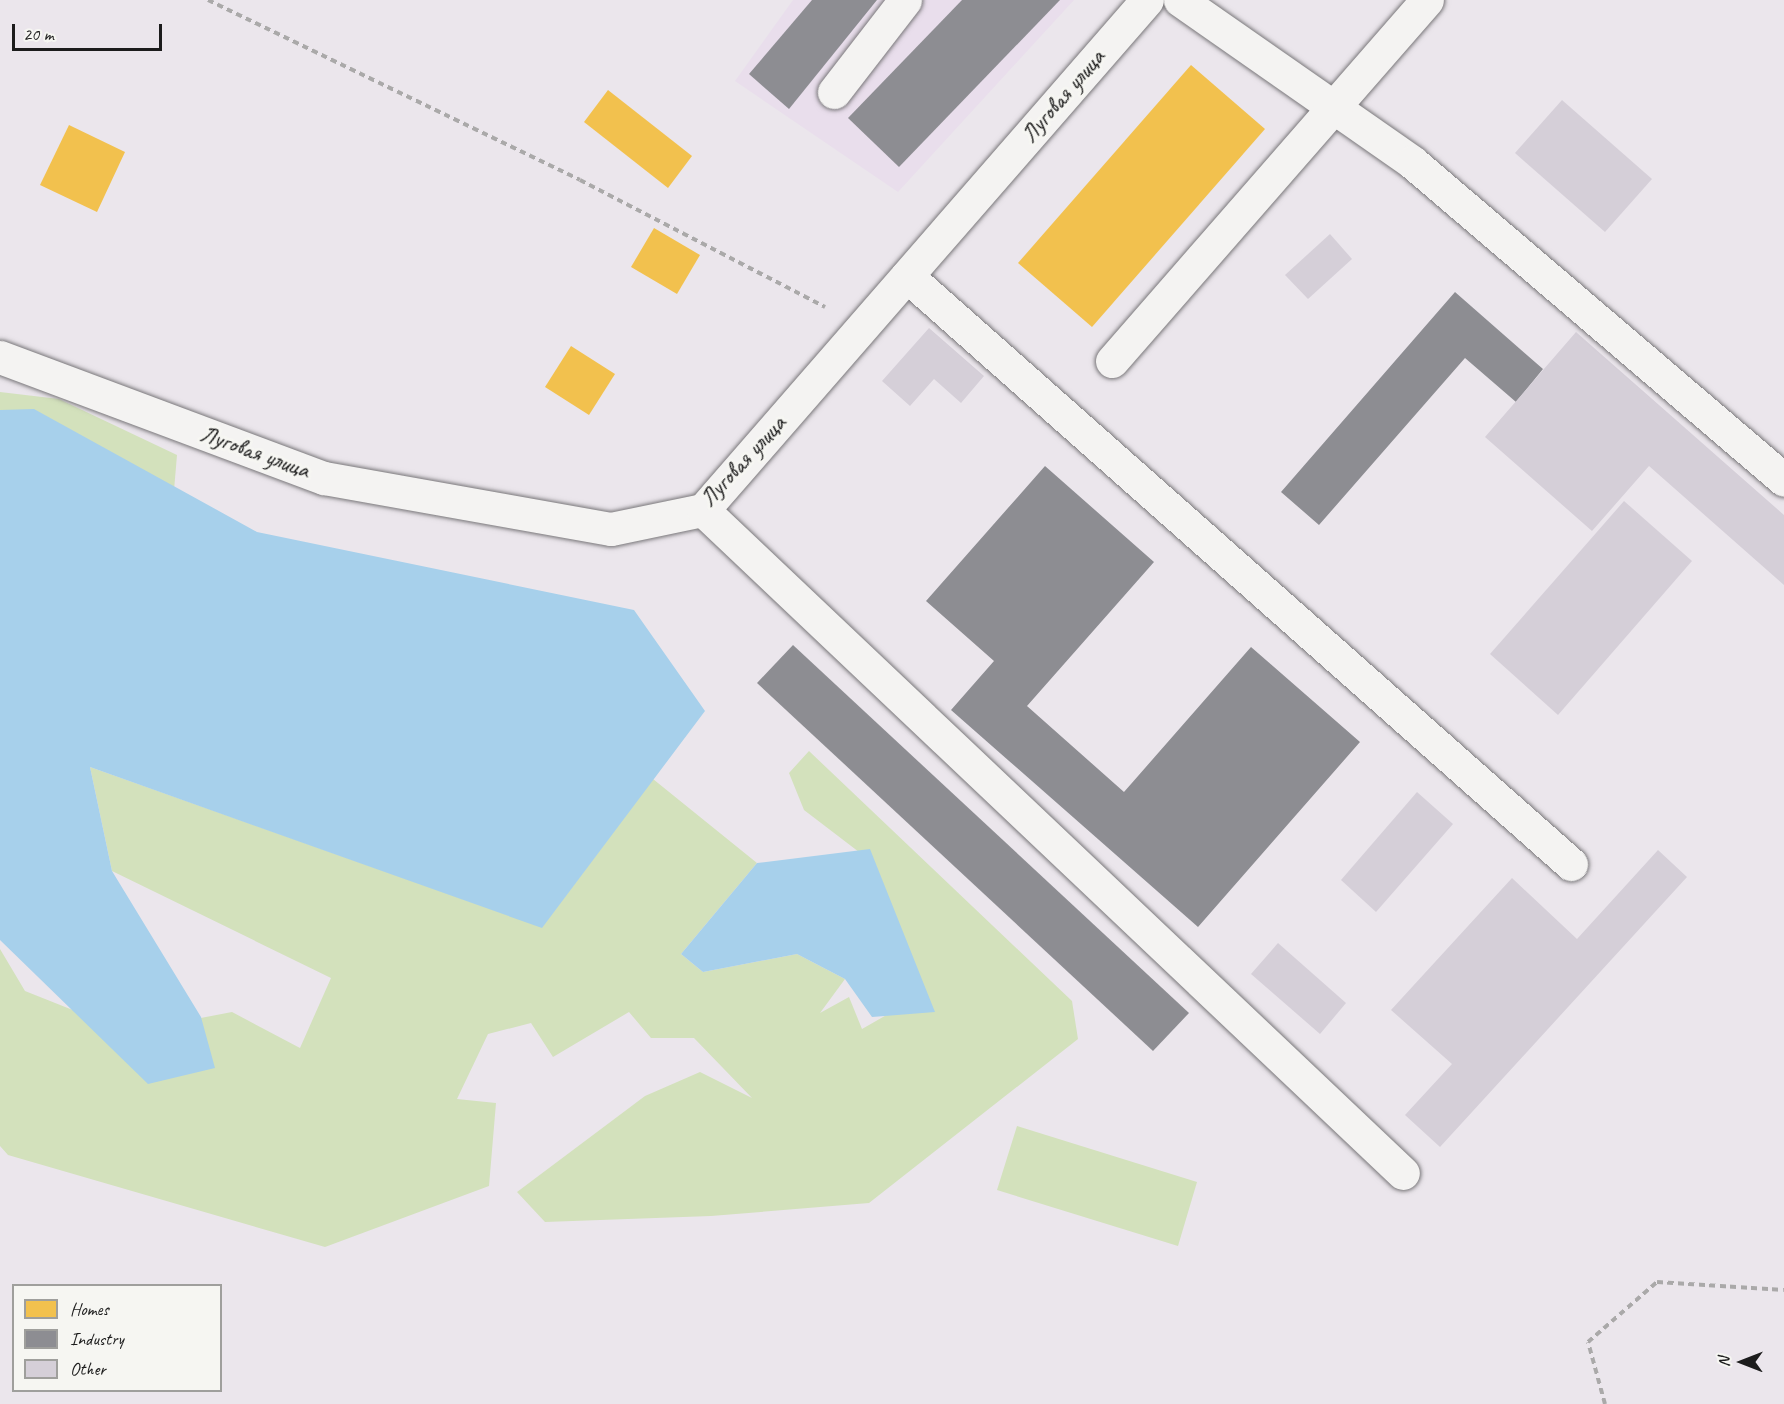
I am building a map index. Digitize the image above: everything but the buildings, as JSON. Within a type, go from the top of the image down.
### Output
[{"type":"street","points":[[834,92],[905,0]]},
{"type":"street","name":"Луговая улица","points":[[0,357],[324,478],[612,529],[703,510],[1147,0]]},
{"type":"street","points":[[1180,0],[1412,162],[1784,480]]},
{"type":"street","points":[[1112,362],[1426,0]]},
{"type":"street","points":[[907,276],[1571,864]]},
{"type":"street","points":[[703,510],[1403,1173]]},
{"type":"path","points":[[208,0],[580,180],[863,327]]},
{"type":"path","points":[[1605,1404],[1588,1342],[1657,1282],[1784,1290]]},
{"type":"shaded area","points":[[793,0],[1074,0],[898,192],[735,81]]},
{"type":"green space","points":[[0,392],[59,399],[177,455],[172,514],[0,446]]},
{"type":"green space","points":[[809,751],[1072,1001],[1078,1039],[869,1203],[711,1216],[545,1222],[517,1192],[645,1096],[700,1072],[752,1098],[694,1038],[651,1038],[629,1012],[553,1057],[531,1023],[488,1034],[457,1099],[496,1103],[489,1186],[325,1247],[8,1155],[0,1146],[0,949],[25,991],[128,1032],[232,1012],[300,1048],[331,978],[112,871],[90,767],[542,927],[653,779],[757,863],[681,954],[703,972],[797,954],[845,979],[820,1013],[849,997],[862,1029],[904,1005],[876,865],[804,810],[789,773]]},
{"type":"green space","points":[[1017,1126],[1197,1182],[1178,1246],[997,1190]]},
{"type":"water","points":[[34,409],[257,532],[634,610],[705,711],[542,928],[90,767],[112,871],[201,1017],[215,1068],[148,1084],[0,940],[0,410]]},
{"type":"water","points":[[870,849],[935,1012],[872,1017],[845,979],[797,954],[703,972],[681,954],[757,863]]}]
